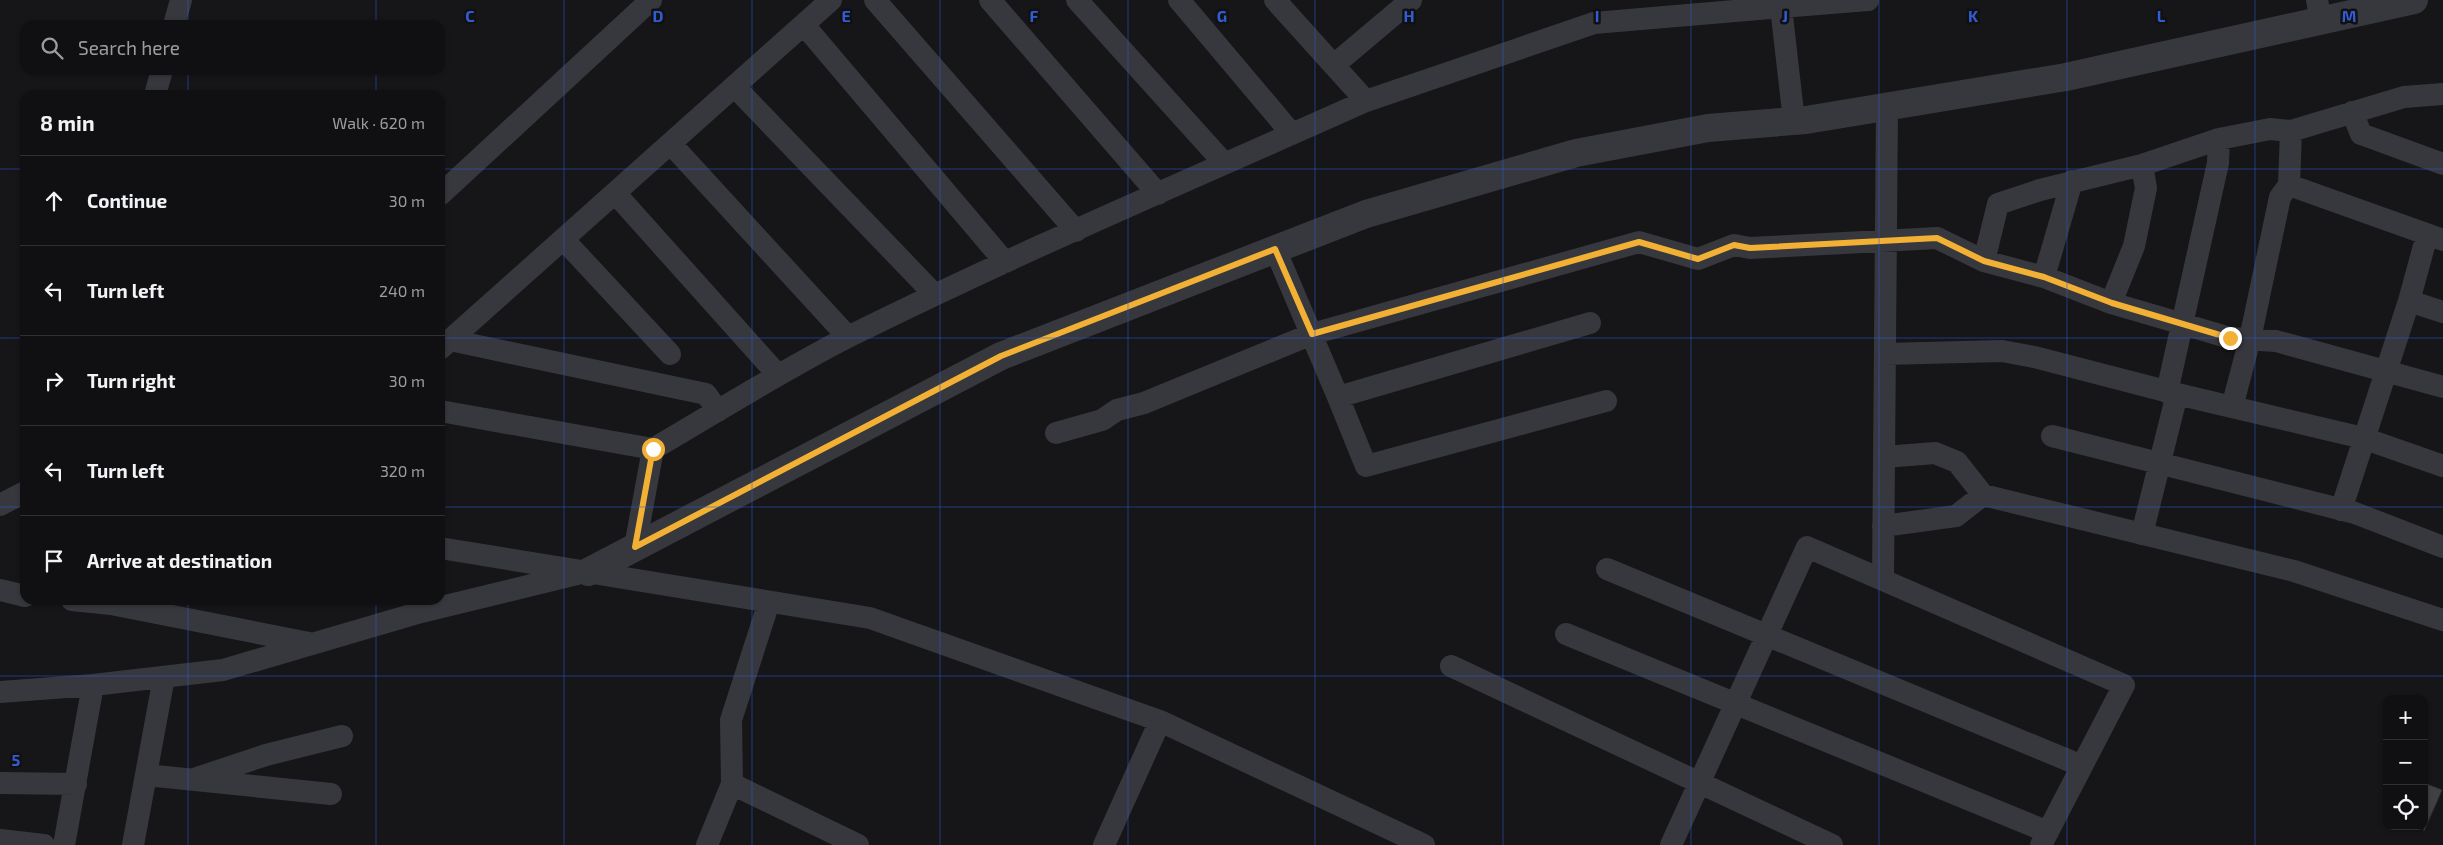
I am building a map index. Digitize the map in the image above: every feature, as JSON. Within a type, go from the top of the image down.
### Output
[{"type":"street","points":[[175,20],[181,0]]},
{"type":"street","points":[[445,190],[651,0]]},
{"type":"street","points":[[445,345],[831,0]]},
{"type":"street","points":[[875,0],[1076,231]]},
{"type":"street","points":[[990,0],[1158,194]]},
{"type":"street","points":[[1077,0],[1224,163]]},
{"type":"street","points":[[1179,0],[1292,134]]},
{"type":"street","points":[[1334,65],[1411,0]]},
{"type":"street","points":[[445,412],[653,449],[778,375],[848,337],[1005,262],[1366,101],[1594,23],[1781,4],[1868,0]]},
{"type":"street","points":[[0,692],[93,685],[224,670],[421,612],[588,572],[1001,356],[1366,214],[1576,153],[1708,128],[1794,121],[2066,77],[2319,10],[2414,0]]},
{"type":"street","points":[[1287,4],[1334,65],[1366,101]]},
{"type":"street","points":[[1781,4],[1794,121]]},
{"type":"street","points":[[804,25],[1005,262]]},
{"type":"street","points":[[156,90],[161,75]]},
{"type":"street","points":[[734,87],[935,295]]},
{"type":"street","points":[[1984,261],[1998,204],[2072,181],[2142,165],[2219,139],[2270,129],[2291,131],[2404,97],[2443,94]]},
{"type":"street","points":[[1883,580],[1887,107]]},
{"type":"street","points":[[2352,112],[2361,134],[2443,164]]},
{"type":"street","points":[[2232,407],[2250,339],[2280,198],[2289,185],[2291,131]]},
{"type":"street","points":[[2142,534],[2160,465],[2183,324],[2218,163],[2219,139]]},
{"type":"street","points":[[672,144],[848,337]]},
{"type":"street","points":[[2112,303],[2134,246],[2146,188],[2142,165]]},
{"type":"street","points":[[2044,277],[2072,181]]},
{"type":"street","points":[[2289,185],[2435,238],[2409,301],[2341,510]]},
{"type":"street","points":[[616,193],[778,375]]},
{"type":"street","points":[[1056,433],[1102,420],[1117,410],[1144,403],[1312,334],[1639,242],[1698,259],[1734,245],[1750,248],[1937,238],[1984,261],[2044,277],[2112,303],[2230,338],[2276,341],[2443,387]]},
{"type":"street","points":[[563,239],[670,354]]},
{"type":"street","points":[[1275,249],[1366,466],[1606,401]]},
{"type":"street","points":[[2409,301],[2443,312]]},
{"type":"street","points":[[1338,397],[1590,323]]},
{"type":"street","points":[[445,345],[706,394],[718,411]]},
{"type":"street","points":[[1885,354],[2002,351],[2034,357],[2172,393],[2364,438],[2443,466]]},
{"type":"street","points":[[2052,436],[2341,510],[2443,547]]},
{"type":"street","points":[[635,547],[653,449]]},
{"type":"street","points":[[1884,457],[1935,453],[1957,462],[1983,495],[2294,572],[2443,620]]},
{"type":"street","points":[[1883,526],[1956,516],[1983,495]]},
{"type":"street","points":[[1566,634],[1736,704],[2044,839],[2124,685],[1807,547],[1736,704],[1700,783],[1671,845]]},
{"type":"street","points":[[445,549],[870,618],[1160,721],[1424,845]]},
{"type":"street","points":[[1607,569],[2082,766]]},
{"type":"street","points":[[707,845],[732,784],[731,720],[769,602]]},
{"type":"street","points":[[116,605],[314,644]]},
{"type":"street","points":[[1451,666],[1832,845]]},
{"type":"street","points":[[133,845],[164,677]]},
{"type":"street","points":[[64,845],[93,685]]},
{"type":"street","points":[[1104,845],[1160,721]]},
{"type":"street","points":[[194,780],[266,755],[342,736]]},
{"type":"street","points":[[146,775],[332,794]]},
{"type":"street","points":[[0,783],[76,784]]},
{"type":"street","points":[[732,784],[858,845]]},
{"type":"street","points":[[0,840],[44,845]]},
{"type":"building","points":[[2428,785],[2442,790],[2428,822]]},
{"type":"route","points":[[653,449],[635,547],[1001,356],[1275,249],[1312,334],[1639,242],[1698,259],[1734,245],[1750,248],[1937,238],[1984,261],[2044,277],[2112,303],[2230,338]]}]
